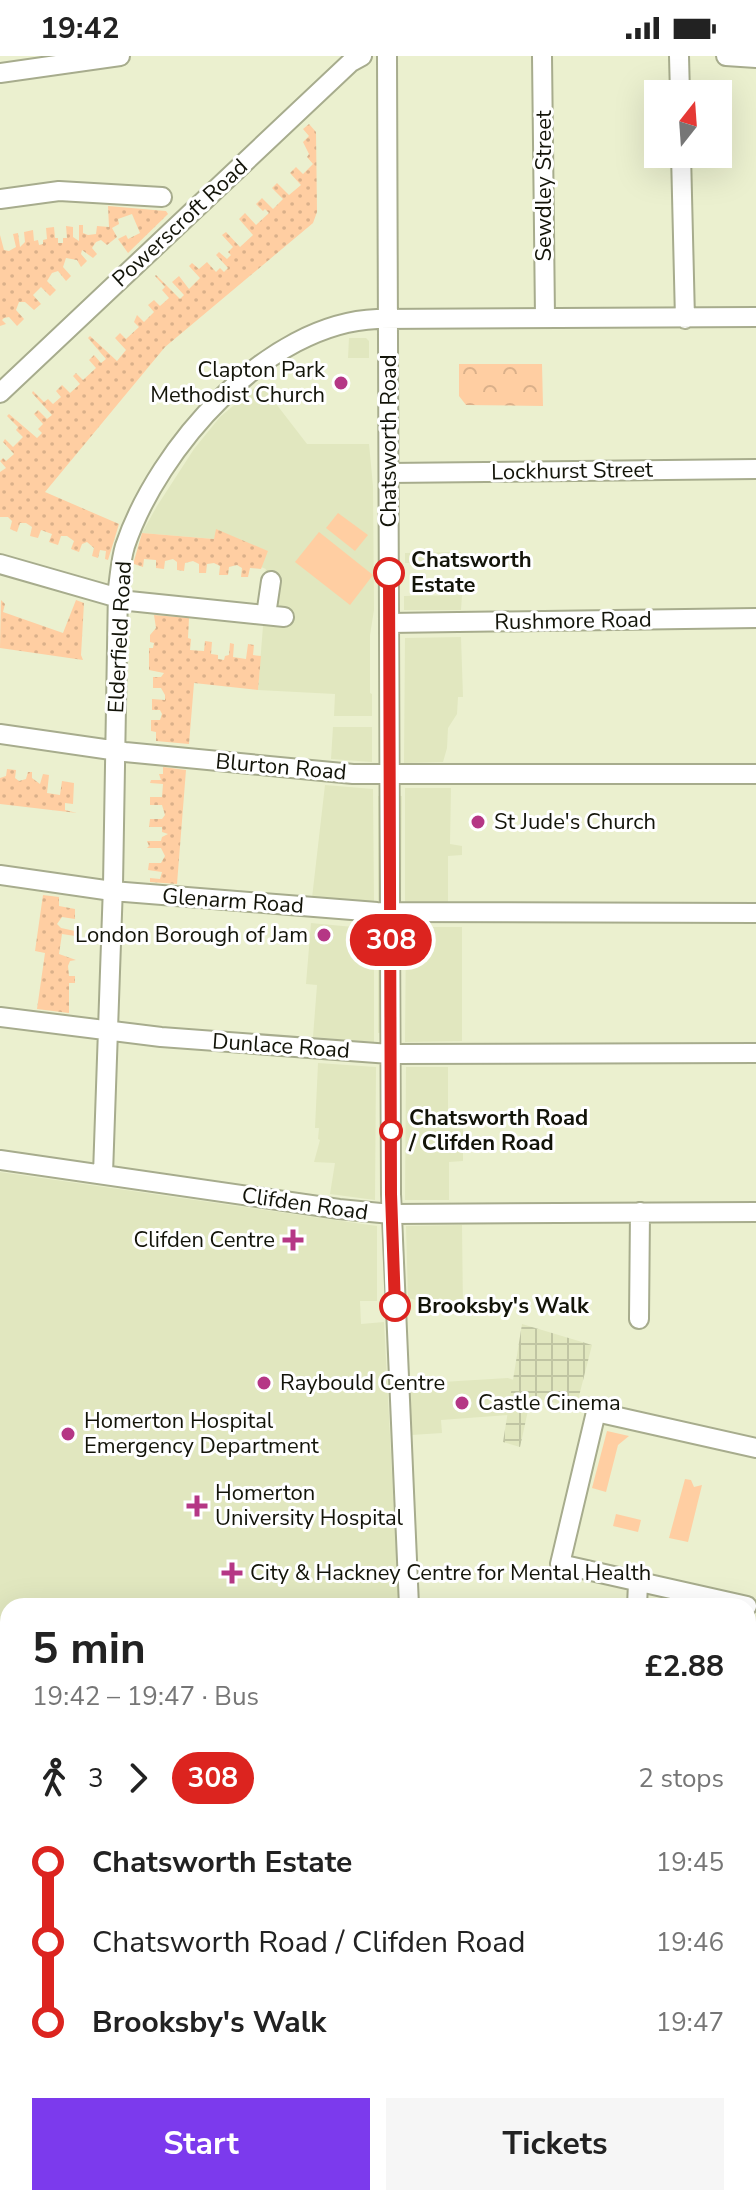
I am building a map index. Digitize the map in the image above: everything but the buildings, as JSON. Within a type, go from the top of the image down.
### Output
[{"type":"street","points":[[0,73],[120,56]]},
{"type":"street","name":"Powerscroft Road","points":[[0,393],[351,62],[362,56]]},
{"type":"street","name":"Chatsworth Road","points":[[387,56],[391,1214],[409,1598]]},
{"type":"street","name":"Sewdley Street","points":[[542,56],[545,317]]},
{"type":"street","points":[[679,56],[680,80]]},
{"type":"street","points":[[726,56],[756,58]]},
{"type":"street","points":[[681,168],[685,319]]},
{"type":"street","points":[[0,199],[59,191],[162,197]]},
{"type":"street","name":"Elderfield Road","points":[[103,1174],[118,599],[122,559],[140,511],[155,483],[188,436],[229,392],[276,354],[319,331],[371,319],[756,317]]},
{"type":"street","name":"Lockhurst Street","points":[[389,473],[756,469]]},
{"type":"street","points":[[0,564],[118,599],[275,616],[271,581]]},
{"type":"street","name":"Rushmore Road","points":[[389,623],[756,618]]},
{"type":"street","name":"Blurton Road","points":[[0,734],[114,750],[353,774],[756,774]]},
{"type":"street","name":"Glenarm Road","points":[[0,875],[112,891],[391,912],[756,913]]},
{"type":"street","name":"Dunlace Road","points":[[0,1017],[108,1032],[390,1054],[756,1053]]},
{"type":"street","name":"Clifden Road","points":[[0,1160],[391,1214],[756,1212]]},
{"type":"street","points":[[639,1319],[640,1212]]},
{"type":"street","points":[[710,1598],[560,1564],[596,1412],[756,1448]]},
{"type":"street","points":[[637,1598],[638,1583]]},
{"type":"shaded area","points":[[349,338],[366,338],[369,341],[369,358],[348,358]]},
{"type":"shaded area","points":[[260,383],[307,444],[369,444],[373,486],[372,716],[334,716],[335,694],[258,690],[263,626],[277,608],[264,576],[266,569],[261,567],[267,551],[217,530],[214,539],[142,533],[194,449],[220,417]]},
{"type":"shaded area","points":[[461,552],[461,563],[405,563],[405,553]]},
{"type":"shaded area","points":[[462,595],[461,610],[404,610],[404,596]]},
{"type":"shaded area","points":[[461,637],[463,697],[458,697],[457,714],[448,728],[443,762],[404,763],[405,638]]},
{"type":"shaded area","points":[[333,727],[372,727],[372,762],[331,759]]},
{"type":"shaded area","points":[[325,785],[373,789],[374,902],[312,898]]},
{"type":"shaded area","points":[[405,788],[451,788],[450,844],[462,846],[462,855],[448,856],[448,902],[405,903]]},
{"type":"shaded area","points":[[378,796],[402,796],[400,1034],[378,1033]]},
{"type":"shaded area","points":[[311,923],[374,929],[374,1042],[313,1037],[317,985],[306,984]]},
{"type":"shaded area","points":[[406,927],[462,927],[462,1041],[405,1042]]},
{"type":"shaded area","points":[[318,1063],[376,1067],[375,1200],[330,1194],[335,1163],[314,1162],[320,1140],[319,1128],[315,1128]]},
{"type":"shaded area","points":[[406,1067],[448,1067],[448,1128],[463,1129],[463,1161],[449,1162],[449,1200],[405,1200]]},
{"type":"shaded area","name":"Homerton University Hospital","points":[[0,1172],[377,1226],[377,1301],[360,1301],[361,1324],[384,1322],[399,1598],[0,1598]]},
{"type":"shaded area","points":[[462,1225],[463,1311],[408,1298],[406,1226]]},
{"type":"shaded area","points":[[522,1324],[592,1345],[576,1408],[531,1397],[520,1447],[503,1442]]},
{"type":"shaded area","name":"Castle Cinema","points":[[514,1380],[508,1415],[441,1420],[442,1433],[411,1435],[409,1384]]},
{"type":"green space","points":[[309,124],[316,132],[317,212],[313,223],[165,347],[45,492],[119,524],[108,560],[105,559],[106,551],[100,550],[98,558],[92,556],[94,548],[87,542],[82,544],[79,552],[71,549],[74,541],[67,536],[61,536],[58,545],[49,542],[52,534],[41,530],[38,538],[30,536],[32,527],[26,523],[20,523],[17,532],[10,529],[12,521],[8,517],[0,517],[0,472],[6,468],[0,461],[3,458],[6,461],[14,454],[3,442],[5,439],[13,447],[23,437],[7,416],[9,414],[37,438],[42,433],[38,429],[43,424],[34,414],[38,410],[47,419],[52,415],[33,391],[44,402],[48,399],[53,404],[61,397],[56,391],[62,385],[70,393],[80,384],[73,376],[76,373],[83,380],[96,368],[89,360],[94,355],[101,363],[106,359],[88,338],[90,336],[117,361],[126,350],[115,338],[120,333],[126,339],[139,327],[134,322],[137,315],[144,322],[154,312],[148,305],[154,300],[160,306],[169,298],[156,275],[180,299],[184,295],[172,282],[179,276],[189,289],[200,278],[189,266],[192,263],[199,269],[207,262],[216,272],[220,268],[224,272],[228,268],[216,255],[219,252],[227,259],[233,247],[222,235],[226,232],[240,247],[253,235],[239,219],[245,213],[256,225],[269,213],[256,204],[262,198],[273,209],[283,199],[272,188],[277,183],[289,195],[301,185],[290,173],[296,167],[303,174],[313,164],[307,157],[309,154],[303,142],[309,136],[303,129]]},
{"type":"green space","points":[[108,206],[166,211],[168,214],[128,253],[118,239],[126,235],[128,239],[140,233],[132,214],[118,219],[119,224],[112,228],[117,237],[107,245],[101,240],[96,242],[92,248],[97,254],[93,258],[82,250],[81,254],[87,261],[81,267],[77,260],[66,258],[63,267],[71,276],[66,281],[58,271],[52,273],[47,281],[56,290],[50,296],[41,287],[33,295],[41,304],[34,310],[25,302],[19,302],[16,310],[24,319],[17,326],[9,317],[4,318],[2,320],[6,324],[0,326],[0,235],[4,250],[9,251],[16,247],[13,234],[18,233],[20,247],[25,242],[24,232],[33,230],[34,241],[38,240],[39,245],[47,239],[46,228],[54,227],[55,238],[58,238],[58,243],[63,243],[63,238],[67,238],[66,226],[73,227],[73,237],[79,241],[79,225],[83,225],[83,233],[88,235],[96,234],[97,226],[109,227]]},
{"type":"green space","points":[[459,364],[542,364],[543,406],[466,405],[459,396]]},
{"type":"green space","points":[[338,513],[368,535],[355,551],[326,528]]},
{"type":"green space","points":[[216,529],[268,551],[261,569],[250,568],[248,577],[241,577],[242,568],[237,565],[229,567],[228,575],[219,575],[220,566],[214,563],[207,564],[206,573],[199,573],[199,564],[193,561],[185,563],[184,571],[177,570],[177,562],[173,559],[165,561],[164,569],[156,568],[156,560],[144,559],[143,567],[134,564],[132,568],[142,533],[214,539]]},
{"type":"green space","points":[[319,532],[373,575],[350,605],[295,562]]},
{"type":"green space","points":[[1,600],[5,604],[3,612],[63,633],[76,600],[84,603],[83,660],[0,648]]},
{"type":"green space","points":[[154,615],[189,618],[190,650],[204,651],[205,641],[212,642],[211,654],[224,660],[229,655],[230,643],[234,644],[233,657],[246,659],[248,644],[254,645],[253,655],[261,656],[258,690],[194,683],[189,744],[156,741],[156,732],[151,731],[151,720],[160,720],[162,714],[160,710],[152,710],[152,699],[165,700],[161,688],[153,688],[153,677],[161,677],[164,673],[149,670],[149,648],[153,648],[154,643],[150,642],[150,635],[156,628]]},
{"type":"green space","points":[[163,767],[186,770],[177,884],[150,882],[150,878],[160,879],[162,872],[148,870],[149,863],[161,863],[165,856],[161,848],[147,848],[147,841],[161,841],[168,834],[162,832],[162,827],[149,827],[150,819],[162,819],[165,815],[162,805],[150,805],[150,797],[162,797],[163,784],[150,783],[151,780],[161,780],[159,774],[163,774]]},
{"type":"green space","points":[[7,769],[16,770],[15,778],[19,781],[32,772],[32,778],[40,784],[43,774],[49,775],[47,793],[60,795],[62,781],[74,783],[73,804],[65,803],[65,810],[77,813],[0,804],[0,778],[6,776]]},
{"type":"green space","points":[[43,895],[59,897],[59,906],[75,909],[75,919],[62,917],[57,924],[75,931],[75,936],[62,934],[59,954],[76,960],[70,961],[68,966],[69,976],[75,976],[75,983],[69,983],[69,1013],[37,1009],[45,953],[35,951]]},
{"type":"green space","points":[[607,1431],[629,1436],[618,1445],[606,1492],[592,1488]]},
{"type":"green space","points":[[685,1479],[691,1480],[694,1487],[702,1485],[688,1542],[669,1538]]},
{"type":"green space","points":[[616,1514],[641,1520],[638,1532],[613,1526]]},
{"type":"bus line","name":"308","points":[[389,573],[391,1194],[395,1306]]},
{"type":"place","name":"Clapton Park Methodist Church","points":[[341,383]]},
{"type":"place","name":"Chatsworth Estate","points":[[389,573]]},
{"type":"place","name":"St Jude's Church","points":[[478,822]]},
{"type":"place","name":"London Borough of Jam","points":[[324,935]]},
{"type":"place","name":"Chatsworth Road / Clifden Road","points":[[391,1131]]},
{"type":"place","name":"Clifden Centre","points":[[293,1240]]},
{"type":"place","name":"Brooksby's Walk","points":[[395,1306]]},
{"type":"place","name":"Raybould Centre","points":[[264,1383]]},
{"type":"place","name":"Castle Cinema","points":[[462,1403]]},
{"type":"place","name":"Homerton Hospital Emergency Department","points":[[68,1434]]},
{"type":"place","name":"Homerton University Hospital","points":[[197,1506]]},
{"type":"place","name":"City & Hackney Centre for Mental Health","points":[[232,1573]]}]
